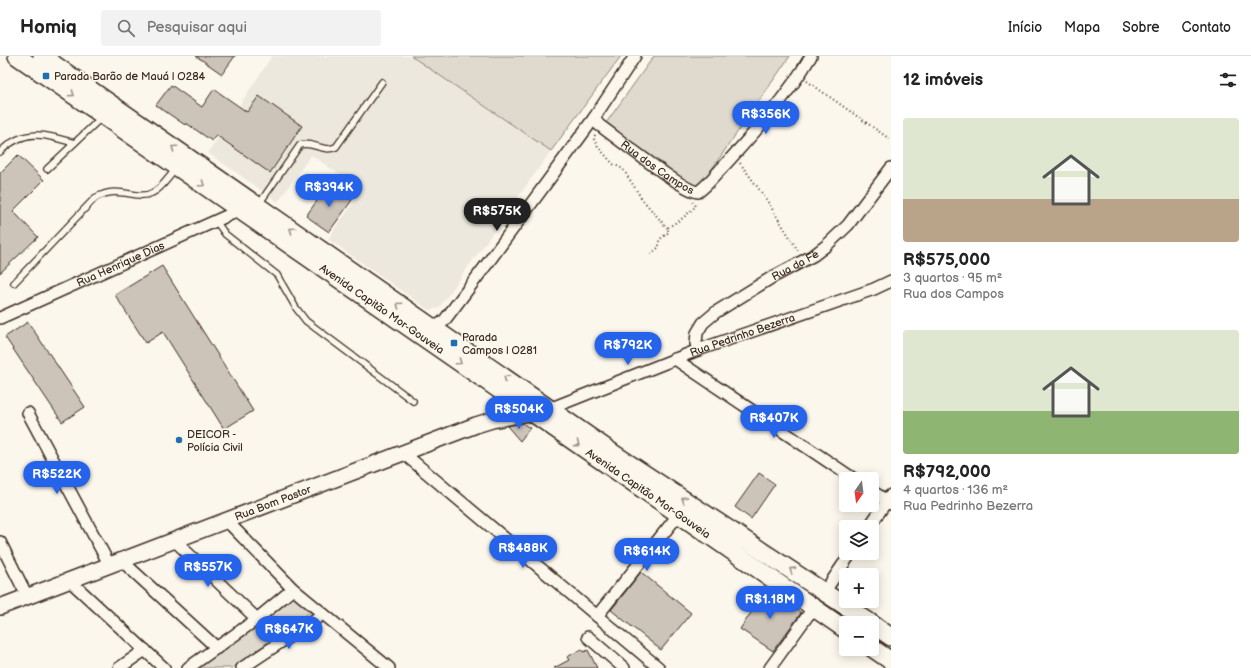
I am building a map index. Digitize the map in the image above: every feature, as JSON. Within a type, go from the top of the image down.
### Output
[{"type":"main road","name":"Avenida Capitão Mor-Gouveia","points":[[17,56],[240,210],[322,259],[432,329],[613,453],[862,616]]},
{"type":"main road","name":"Avenida Capitão Mor-Gouveia","points":[[42,56],[257,206],[322,259],[532,412],[839,625]]},
{"type":"main road","name":"Rua Bom Pastor","points":[[0,607],[115,562],[227,521],[402,452],[487,421],[549,409]]},
{"type":"main road","name":"Avenida Capitão Mor-Gouveia","points":[[879,628],[891,637]]},
{"type":"main road","points":[[879,653],[891,661]]},
{"type":"street","points":[[432,329],[441,324],[597,122],[636,56]]},
{"type":"street","name":"Rua dos Campos","points":[[597,122],[690,190],[698,192],[734,155],[799,76],[811,56]]},
{"type":"street","name":"Rua da Fé","points":[[698,350],[696,343],[697,333],[703,322],[712,314],[771,278],[814,255],[838,235],[891,168]]},
{"type":"street","name":"Rua Henrique Dias","points":[[0,318],[240,210]]},
{"type":"street","name":"Rua Pedrinho Bezerra","points":[[549,409],[698,350],[874,289],[891,281]]},
{"type":"street","points":[[675,359],[844,472]]},
{"type":"street","points":[[28,413],[115,562],[217,648]]},
{"type":"street","points":[[402,452],[659,668]]},
{"type":"street","points":[[874,520],[890,500],[879,494]]},
{"type":"street","points":[[597,616],[679,514]]},
{"type":"street","points":[[227,521],[293,589],[389,668]]},
{"type":"street","points":[[174,540],[257,619]]},
{"type":"street","points":[[0,542],[27,596]]},
{"type":"street","points":[[825,591],[846,560]]},
{"type":"street","points":[[69,580],[164,668]]},
{"type":"street","points":[[188,668],[257,619],[293,589]]},
{"type":"street","points":[[770,668],[814,607]]},
{"type":"street","points":[[242,668],[323,614]]},
{"type":"street","points":[[588,637],[624,668]]},
{"type":"street","points":[[119,668],[144,650]]},
{"type":"lane","points":[[257,206],[300,145],[311,144],[324,149],[336,147],[382,82]]},
{"type":"lane","points":[[47,169],[104,116]]},
{"type":"lane","points":[[0,152],[8,144],[30,135],[42,134],[74,143]]},
{"type":"lane","points":[[14,283],[95,198],[113,191],[142,195],[151,194],[156,191],[178,167]]},
{"type":"lane","points":[[216,221],[225,234],[277,275],[296,308],[306,321],[413,401]]},
{"type":"path","points":[[799,76],[891,140]]},
{"type":"path","points":[[597,122],[594,136],[595,143],[613,164],[623,169],[642,199],[669,232],[659,240],[659,247],[651,254]]},
{"type":"path","points":[[734,155],[764,196],[804,260]]},
{"type":"path","points":[[667,228],[683,218],[696,206],[692,200],[698,195],[698,192]]},
{"type":"shaded area","points":[[272,56],[411,56],[551,151],[439,308],[429,310],[328,239],[362,190],[311,155],[278,202],[208,153]]},
{"type":"shaded area","points":[[411,56],[621,56],[551,151]]},
{"type":"shaded area","points":[[654,56],[790,56],[698,189],[606,123]]},
{"type":"shaded area","points":[[296,596],[313,610],[232,668],[195,668]]},
{"type":"building","points":[[196,56],[235,56],[222,74]]},
{"type":"building","points":[[171,85],[202,107],[214,89],[247,112],[259,96],[302,126],[270,173],[216,135],[212,141],[156,105]]},
{"type":"building","points":[[18,155],[44,180],[13,211],[38,237],[0,273],[0,173]]},
{"type":"building","points":[[329,184],[352,200],[329,232],[306,216]]},
{"type":"building","points":[[162,266],[253,411],[224,429],[163,332],[146,343],[115,295]]},
{"type":"building","points":[[28,322],[85,407],[62,422],[5,337]]},
{"type":"building","points":[[522,423],[530,428],[520,441],[507,426]]},
{"type":"building","points":[[759,473],[775,484],[751,519],[735,507]]},
{"type":"building","points":[[641,572],[691,613],[661,650],[611,610]]},
{"type":"building","points":[[767,589],[801,613],[773,651],[740,629]]},
{"type":"building","points":[[582,649],[584,652],[588,650],[597,668],[554,668],[569,660],[567,657]]},
{"type":"place","name":"Parada Barão de Mauá | O284","points":[[46,76]]},
{"type":"place","name":"Parada Campos | O281","points":[[454,343]]},
{"type":"place","name":"DEICOR - Polícia Civil","points":[[179,440]]}]
